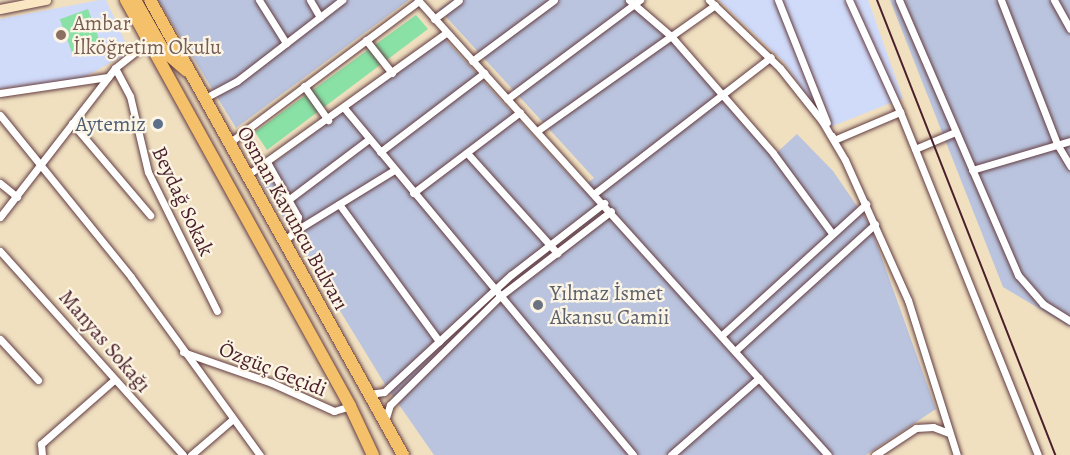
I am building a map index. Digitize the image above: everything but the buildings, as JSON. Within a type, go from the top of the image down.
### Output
[{"type":"highway","name":"Osman Kavuncu Bulvarı","points":[[126,0],[350,406],[373,455]]},
{"type":"highway","points":[[135,0],[164,51],[192,75]]},
{"type":"highway","name":"Osman Kavuncu Bulvarı","points":[[150,0],[403,455]]},
{"type":"street","points":[[0,9],[46,0]]},
{"type":"street","points":[[259,0],[286,43]]},
{"type":"street","points":[[310,0],[320,17]]},
{"type":"street","points":[[205,98],[237,81],[342,0]]},
{"type":"street","points":[[229,142],[418,0],[595,193],[828,455]]},
{"type":"street","points":[[434,20],[459,0]]},
{"type":"street","points":[[472,61],[554,0]]},
{"type":"street","points":[[709,0],[771,57],[834,140]]},
{"type":"street","points":[[778,0],[834,140],[866,204],[917,323],[957,455]]},
{"type":"street","points":[[849,0],[900,112],[1038,455]]},
{"type":"street","points":[[899,0],[1023,283],[1042,304],[1070,321]]},
{"type":"street","points":[[1000,0],[1057,144],[1070,166]]},
{"type":"street","points":[[1054,0],[1066,15],[1070,29]]},
{"type":"street","points":[[507,99],[634,1],[671,36],[773,153],[831,232]]},
{"type":"street","points":[[537,131],[715,5]]},
{"type":"street","points":[[246,176],[345,109],[446,33]]},
{"type":"street","points":[[366,40],[392,73]]},
{"type":"street","points":[[0,217],[115,68],[148,42]]},
{"type":"street","points":[[595,193],[771,57]]},
{"type":"street","name":"Beydağ Sokak","points":[[115,68],[130,96],[138,146],[148,172],[217,311]]},
{"type":"street","points":[[380,152],[484,73]]},
{"type":"street","points":[[0,93],[108,77]]},
{"type":"street","points":[[304,86],[328,120]]},
{"type":"street","points":[[345,109],[496,294],[633,455]]},
{"type":"street","points":[[413,193],[520,112]]},
{"type":"street","points":[[834,140],[900,112]]},
{"type":"street","points":[[0,115],[38,166],[131,277],[183,352],[260,455]]},
{"type":"street","points":[[72,123],[150,215]]},
{"type":"street","points":[[915,150],[955,132]]},
{"type":"street","points":[[288,200],[369,139]]},
{"type":"street","points":[[972,170],[1070,141]]},
{"type":"street","points":[[467,153],[551,244],[556,253]]},
{"type":"street","points":[[267,162],[298,217],[295,231]]},
{"type":"street","points":[[283,242],[295,231],[394,170]]},
{"type":"street","points":[[0,183],[17,197]]},
{"type":"street","points":[[369,394],[384,392],[551,244],[604,203]]},
{"type":"street","points":[[339,204],[439,341]]},
{"type":"street","points":[[722,335],[831,232],[866,204]]},
{"type":"street","points":[[385,421],[390,405],[496,294],[556,253],[611,211]]},
{"type":"street","points":[[735,351],[875,224]]},
{"type":"street","name":"Manyas Sokağı","points":[[0,251],[183,455]]},
{"type":"street","points":[[0,339],[38,380]]},
{"type":"street","name":"Özgüç Geçidi","points":[[183,352],[272,383],[334,411],[350,406]]},
{"type":"street","points":[[671,455],[759,378]]},
{"type":"street","points":[[42,455],[41,444],[115,380]]},
{"type":"street","points":[[191,455],[233,419]]},
{"type":"street","points":[[875,455],[916,428],[933,427],[949,433]]},
{"type":"shaded area","name":"Ambar İlköğretim Okulu","points":[[106,0],[130,52],[83,78],[0,89],[0,19]]},
{"type":"shaded area","points":[[158,0],[409,0],[236,128]]},
{"type":"shaded area","points":[[453,0],[637,0],[773,156],[797,134],[833,171],[870,225],[936,409],[866,455],[434,455],[386,386],[257,175],[444,38],[581,188],[594,178],[439,9]]},
{"type":"shaded area","points":[[719,0],[868,0],[903,98],[828,128],[785,63]]},
{"type":"shaded area","points":[[890,0],[1070,0],[1070,327],[1003,287]]},
{"type":"green space","points":[[88,9],[101,44],[72,54],[60,19]]},
{"type":"green space","points":[[416,15],[428,29],[267,150],[255,132]]},
{"type":"railway","points":[[877,0],[1055,455]]},
{"type":"place","name":"Ambar İlköğretim Okulu","points":[[61,35]]},
{"type":"place","name":"Aytemiz","points":[[158,124]]},
{"type":"place","name":"Yılmaz İsmet Akansu Camii","points":[[538,305]]}]
